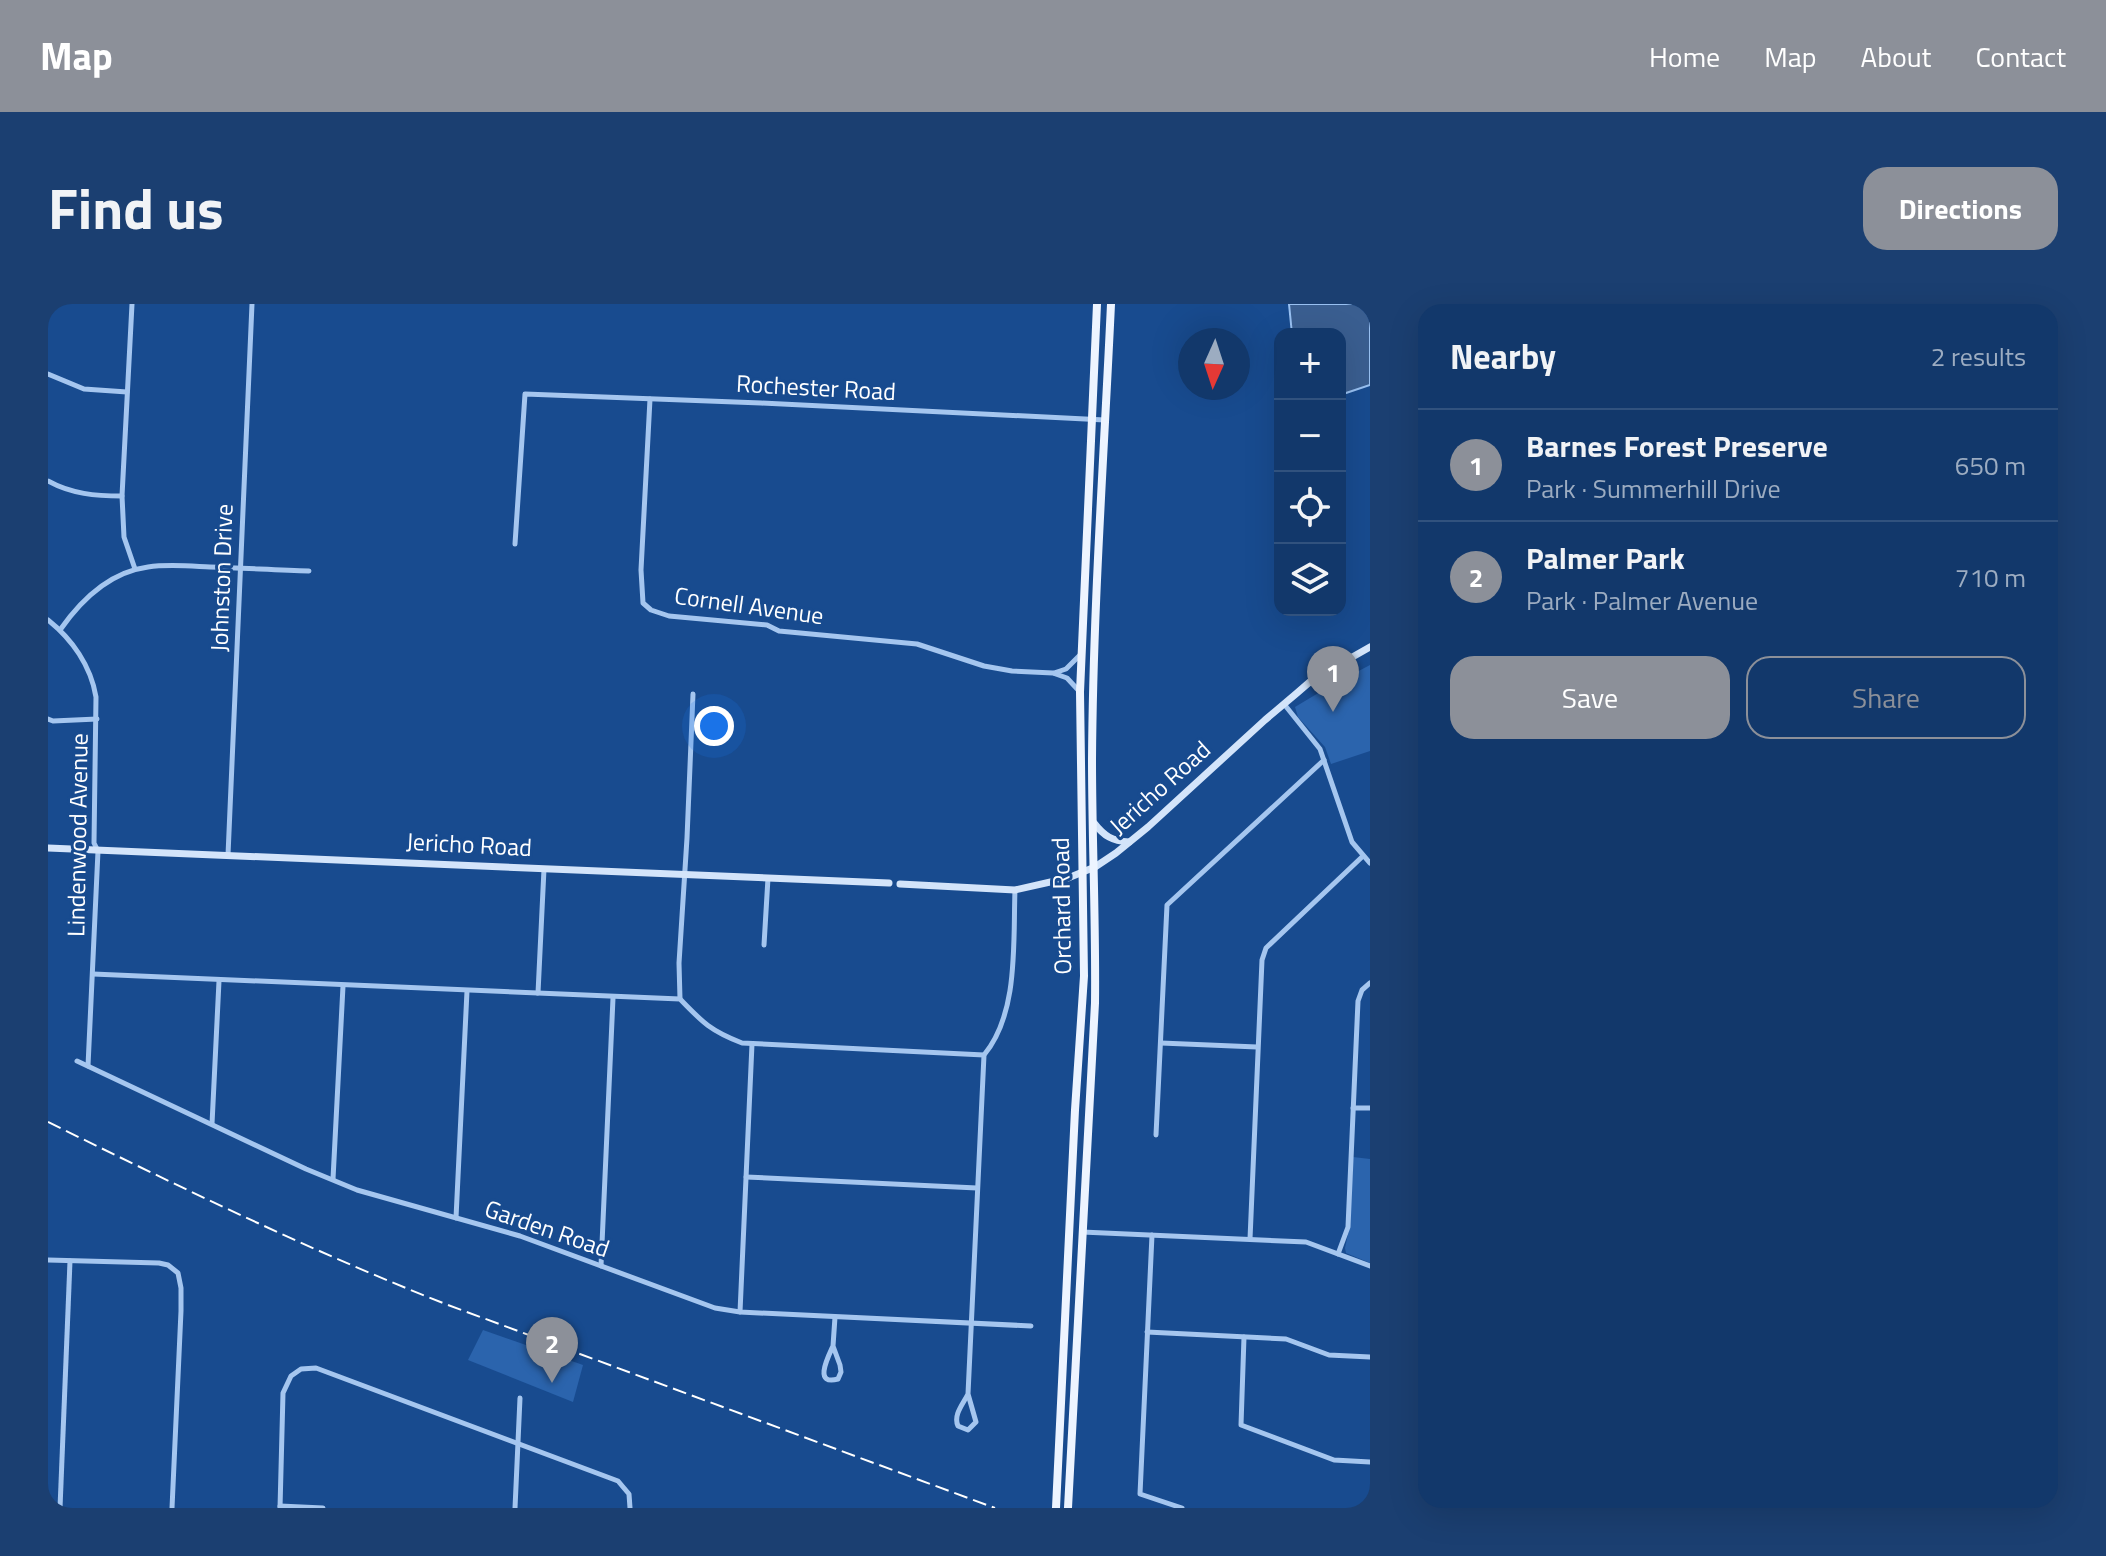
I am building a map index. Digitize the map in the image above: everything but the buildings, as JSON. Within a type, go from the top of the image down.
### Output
[{"type":"main road","name":"Orchard Road","points":[[1056,1508],[1083,991],[1080,692],[1097,304]]},
{"type":"main road","name":"Orchard Road","points":[[1068,1508],[1095,1003],[1092,762],[1111,304]]},
{"type":"main road","name":"Jericho Road","points":[[900,884],[1015,890],[1046,884],[1095,867],[1166,811],[1312,680],[1370,647]]},
{"type":"main road","points":[[1094,823],[1110,839],[1129,842]]},
{"type":"main road","name":"Jericho Road","points":[[48,848],[889,883]]},
{"type":"street","points":[[132,304],[122,496],[124,537],[135,569]]},
{"type":"street","name":"Johnston Drive","points":[[228,855],[252,304]]},
{"type":"street","points":[[48,374],[84,389],[127,392]]},
{"type":"street","name":"Rochester Road","points":[[515,544],[525,394],[1106,420]]},
{"type":"street","name":"Cornell Avenue","points":[[650,399],[641,570],[643,603],[651,610],[669,616],[767,625],[779,631],[905,642],[984,666],[1053,673]]},
{"type":"street","points":[[48,481],[94,496],[122,496]]},
{"type":"street","points":[[60,630],[71,614],[94,592],[135,569],[163,565],[309,571]]},
{"type":"street","name":"Lindenwood Avenue","points":[[48,620],[60,630],[87,665],[95,686],[94,843],[98,851],[88,1066]]},
{"type":"street","points":[[1053,673],[1066,669],[1082,653]]},
{"type":"street","points":[[1053,673],[1067,678],[1080,692]]},
{"type":"street","points":[[693,694],[679,963],[680,999],[705,1025],[726,1037],[752,1044],[984,1055]]},
{"type":"street","points":[[1284,704],[1314,741],[1324,760],[1352,842],[1370,863]]},
{"type":"street","points":[[50,721],[97,719]]},
{"type":"street","points":[[1156,1135],[1167,905],[1324,760]]},
{"type":"street","points":[[1250,1239],[1262,960],[1266,948],[1363,856]]},
{"type":"street","points":[[538,993],[544,869]]},
{"type":"street","points":[[764,945],[768,878]]},
{"type":"street","points":[[968,1394],[956,1421],[958,1426],[968,1430],[976,1422],[968,1394],[984,1055],[1001,1028],[1008,1003],[1015,890]]},
{"type":"street","points":[[93,974],[680,999]]},
{"type":"street","points":[[212,1124],[219,981]]},
{"type":"street","points":[[1338,1254],[1348,1227],[1358,1001],[1362,990],[1370,983]]},
{"type":"street","points":[[333,1179],[343,986]]},
{"type":"street","points":[[456,1218],[467,991]]},
{"type":"street","points":[[601,1266],[613,998]]},
{"type":"street","points":[[1161,1043],[1257,1047]]},
{"type":"street","points":[[740,1312],[752,1044]]},
{"type":"street","name":"Garden Road","points":[[77,1061],[357,1190],[520,1236],[715,1308],[740,1312],[1031,1326]]},
{"type":"street","points":[[1353,1108],[1370,1108]]},
{"type":"street","points":[[746,1177],[977,1188]]},
{"type":"street","points":[[1081,1232],[1306,1242],[1370,1266]]},
{"type":"street","points":[[1152,1235],[1140,1494],[1182,1508]]},
{"type":"street","points":[[48,1260],[159,1263],[177,1271],[181,1311],[172,1508]]},
{"type":"street","points":[[60,1508],[70,1261]]},
{"type":"street","points":[[833,1346],[841,1372],[834,1381],[825,1376],[824,1370],[833,1346],[835,1317]]},
{"type":"street","points":[[1147,1332],[1286,1339],[1329,1355],[1370,1357]]},
{"type":"street","points":[[1244,1337],[1241,1425],[1334,1460],[1370,1462]]},
{"type":"street","points":[[323,1508],[280,1507],[283,1393],[291,1376],[307,1368],[316,1368],[618,1481],[629,1494],[630,1508]]},
{"type":"street","points":[[515,1508],[520,1398]]},
{"type":"shaded area","points":[[1289,304],[1370,304],[1370,385],[1346,393],[1346,328],[1291,328]]},
{"type":"shaded area","points":[[1370,665],[1370,751],[1331,764],[1325,747],[1298,717],[1295,707]]},
{"type":"shaded area","points":[[1353,1157],[1370,1159],[1370,1263],[1346,1253],[1345,1248],[1350,1225]]},
{"type":"shaded area","points":[[483,1330],[583,1365],[573,1402],[468,1360]]},
{"type":"railway","points":[[48,1122],[246,1218],[448,1305],[995,1508]]},
{"type":"place","name":"Barnes Forest Preserve","points":[[1333,712]]},
{"type":"place","name":"Palmer Park","points":[[552,1383]]}]
